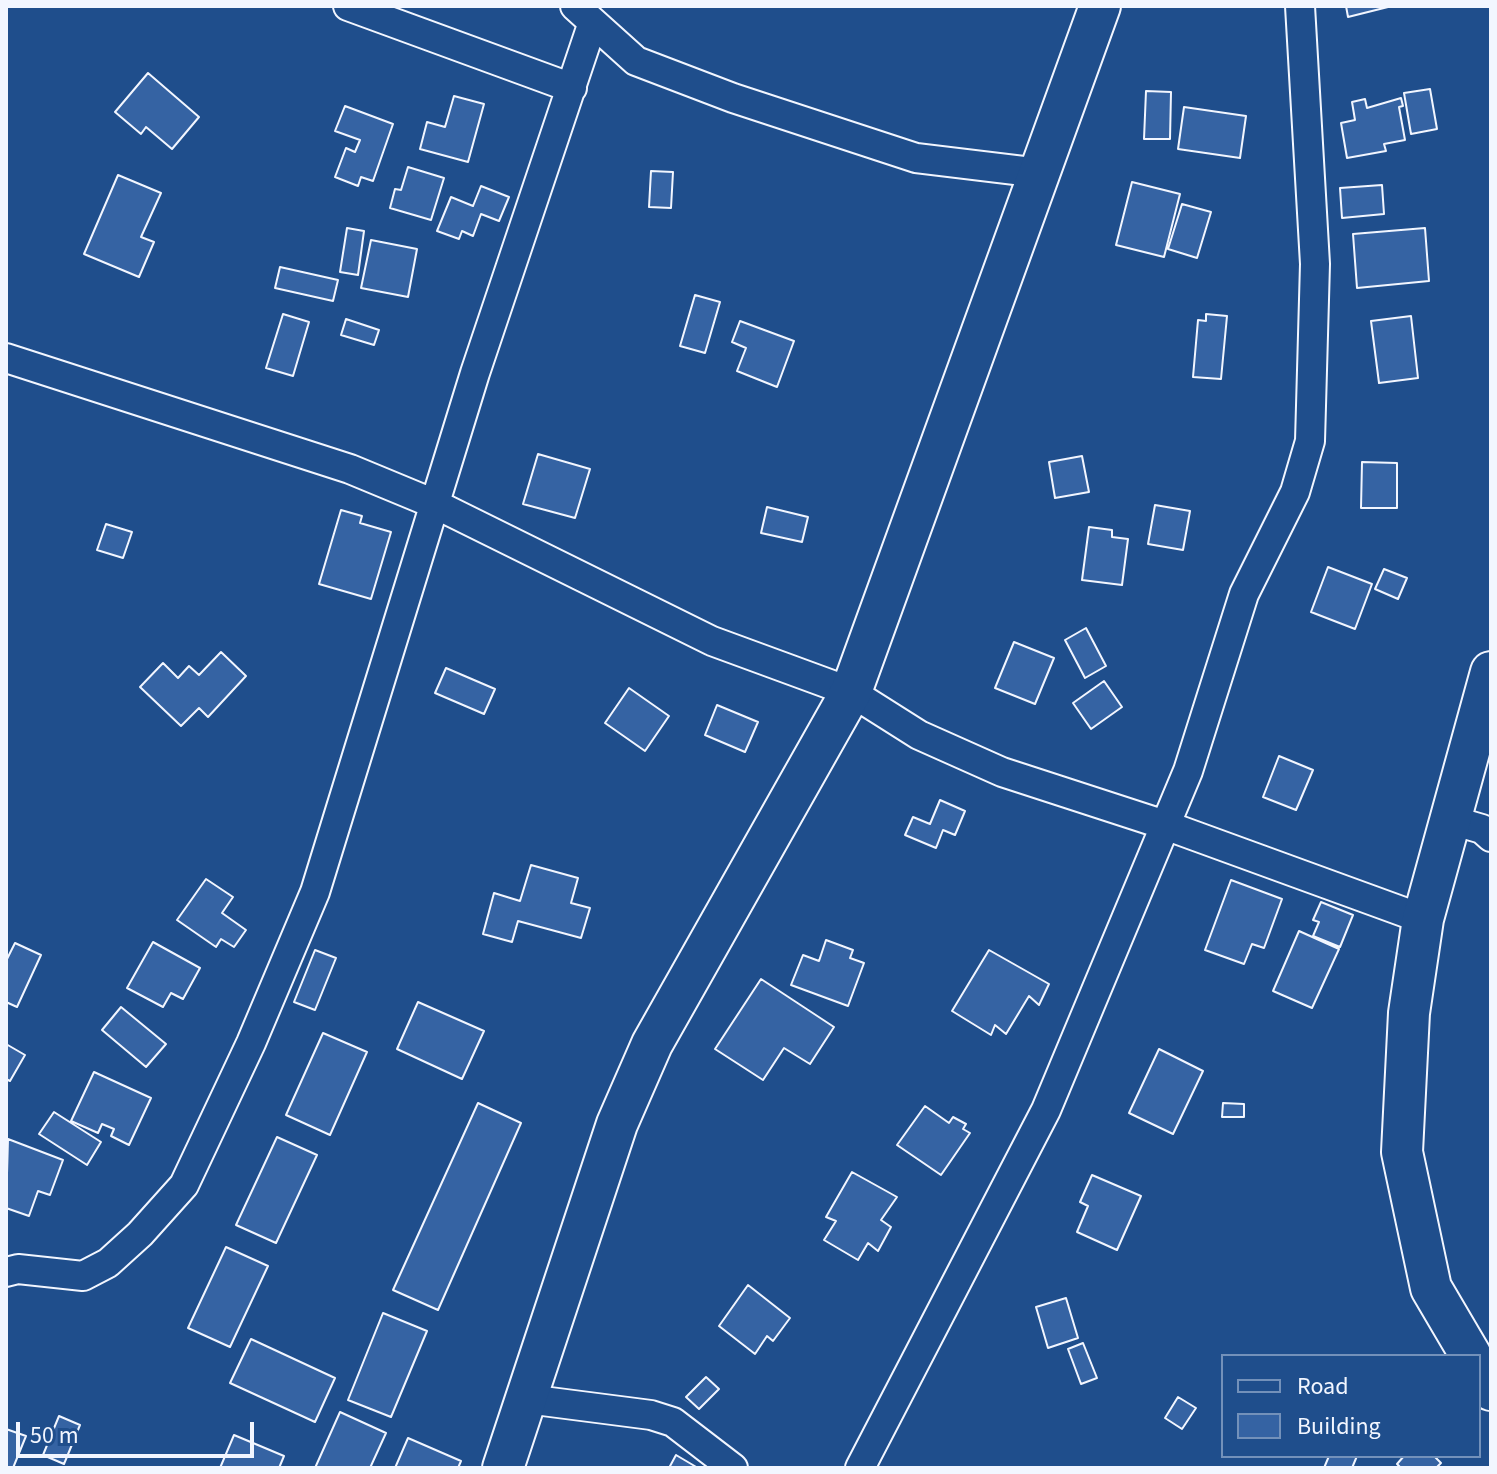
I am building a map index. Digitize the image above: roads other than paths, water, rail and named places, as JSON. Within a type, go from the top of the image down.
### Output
[{"type":"street","points":[[348,6],[572,88]]},
{"type":"street","points":[[503,1468],[617,1124],[652,1044],[851,692],[1100,6]]},
{"type":"street","points":[[860,1468],[1046,1110],[1188,771],[1244,594],[1279,530],[1295,492],[1310,441],[1315,264],[1300,6]]},
{"type":"street","points":[[6,1272],[18,1269],[83,1276],[108,1263],[184,1185],[251,1043],[315,892],[437,505],[475,373],[572,88],[584,16]]},
{"type":"street","points":[[584,16],[636,61],[733,98],[916,158],[1040,173]]},
{"type":"street","points":[[6,358],[350,469],[437,505],[712,641],[851,692],[919,735],[1002,772],[1165,825],[1423,919]]},
{"type":"street","points":[[1470,1354],[1431,1288],[1402,1152],[1409,1013],[1423,919],[1491,672]]},
{"type":"street","points":[[1451,820],[1482,829],[1491,837]]},
{"type":"street","points":[[527,1399],[651,1415],[673,1422],[733,1468]]}]
